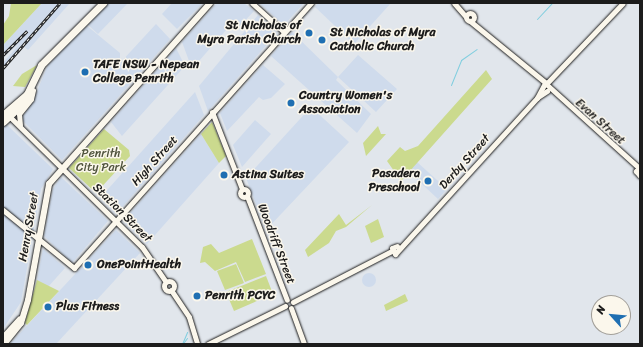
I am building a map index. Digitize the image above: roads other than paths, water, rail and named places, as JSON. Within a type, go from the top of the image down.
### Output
[{"type":"highway","points":[[3,122],[6,115],[26,94],[45,63],[102,3]]},
{"type":"highway","points":[[6,115],[33,90],[45,63]]},
{"type":"main road","name":"Henry Street","points":[[22,317],[28,300],[47,187],[62,168],[210,3]]},
{"type":"main road","points":[[3,338],[22,317]]},
{"type":"main road","points":[[4,344],[22,317]]},
{"type":"street","points":[[252,3],[284,32]]},
{"type":"street","name":"High Street","points":[[38,240],[72,269],[311,3]]},
{"type":"street","name":"Evan Street","points":[[454,3],[638,169]]},
{"type":"street","name":"Derby Street","points":[[292,305],[399,249],[623,3]]},
{"type":"street","points":[[22,129],[18,117],[31,99],[33,90]]},
{"type":"street","name":"Woodriff Street","points":[[212,112],[242,189],[241,196],[247,196],[287,300]]},
{"type":"street","name":"Station Street","points":[[6,115],[62,168],[144,250],[166,282],[165,289],[171,290],[189,317],[197,344]]},
{"type":"street","points":[[638,169],[640,176]]},
{"type":"street","points":[[3,210],[38,240]]},
{"type":"street","points":[[285,306],[287,300],[292,305],[304,344]]},
{"type":"street","points":[[208,344],[285,306],[292,305]]},
{"type":"waterway","points":[[537,19],[552,3]]},
{"type":"waterway","points":[[451,85],[461,60],[477,49]]},
{"type":"waterway","points":[[182,344],[187,332]]},
{"type":"waterway","points":[[184,342],[187,338]]},
{"type":"railway","points":[[3,68],[60,3]]},
{"type":"railway","points":[[3,55],[27,31]]},
{"type":"place","name":"St Nicholas of Myra Parish Church","points":[[309,33]]},
{"type":"place","name":"St Nicholas of Myra Catholic Church","points":[[322,40]]},
{"type":"place","name":"TAFE NSW - Nepean College Penrith","points":[[85,72]]},
{"type":"place","name":"Country Women's Association","points":[[291,103]]},
{"type":"place","name":"Astina Suites","points":[[224,175]]},
{"type":"place","name":"Pasadera Preschool","points":[[428,181]]},
{"type":"place","name":"OnePointHealth","points":[[88,265]]},
{"type":"place","name":"Penrith PCYC","points":[[197,296]]},
{"type":"place","name":"Plus Fitness","points":[[48,307]]},
{"type":"park label","name":"Penrith City Park","points":[[101,161]]}]
